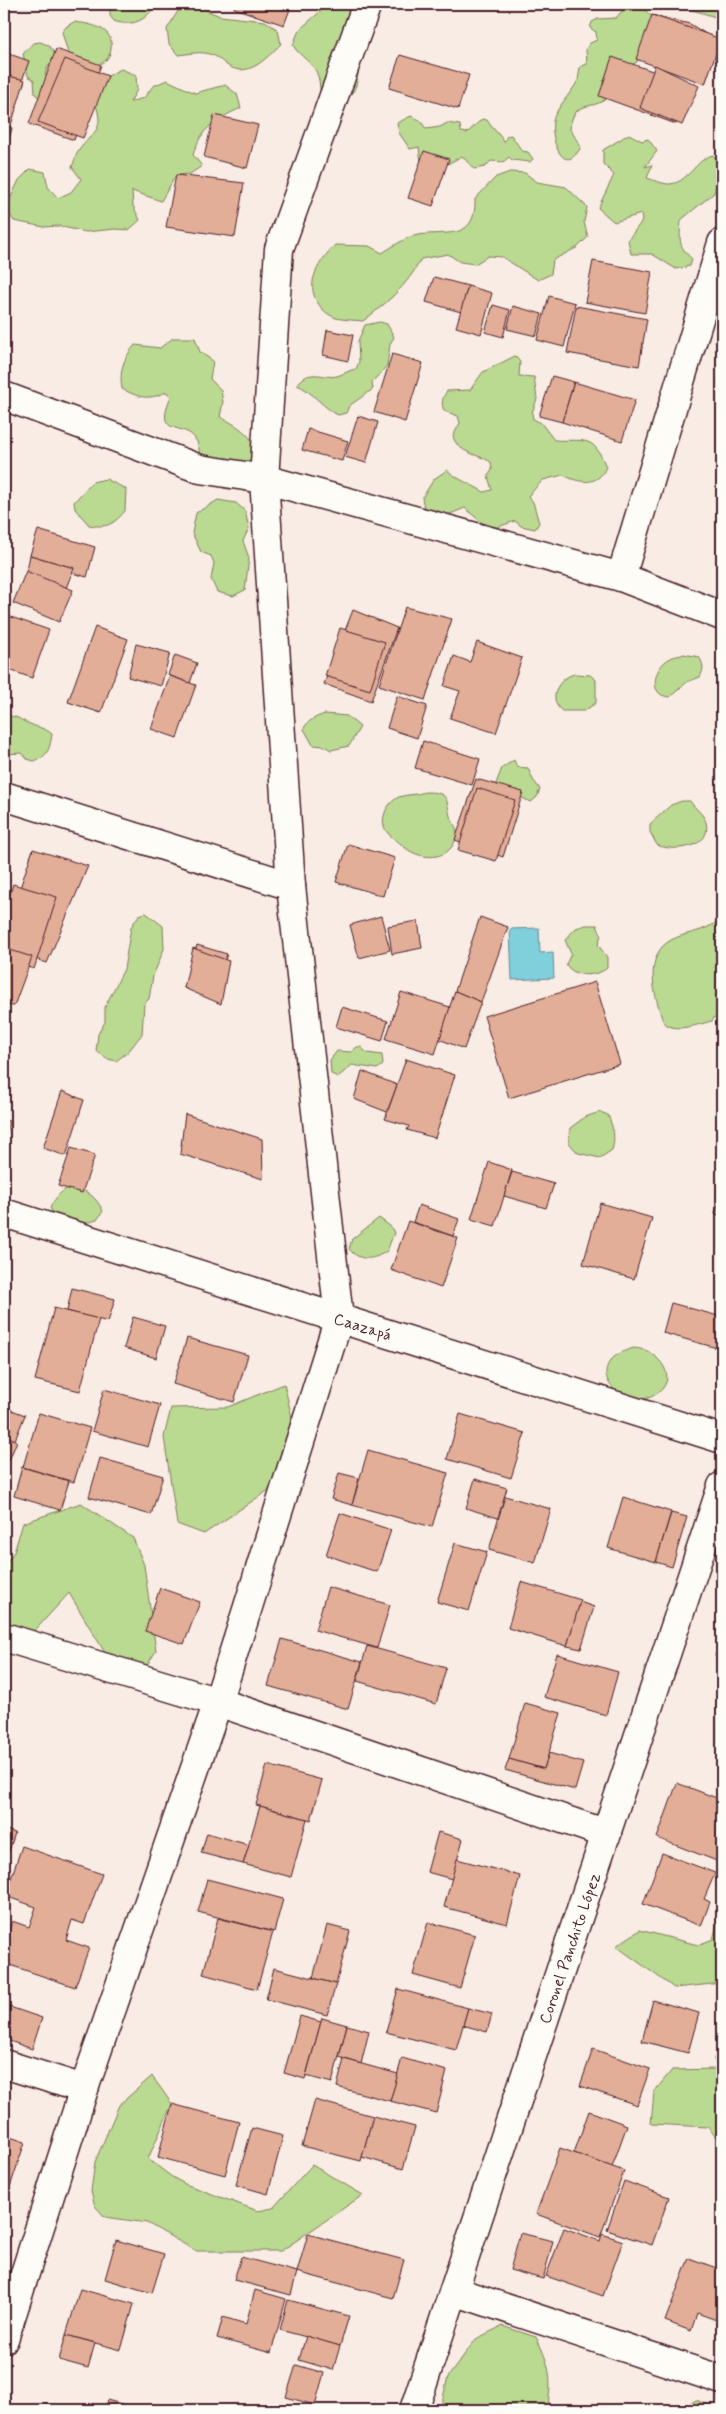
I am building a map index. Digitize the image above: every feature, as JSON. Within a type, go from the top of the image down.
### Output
[{"type":"street","points":[[4,2338],[84,2089],[218,1702],[339,1318],[291,886],[264,479],[279,249],[367,4]]},
{"type":"street","points":[[621,577],[722,242]]},
{"type":"street","points":[[4,396],[200,469],[264,479],[621,577],[722,616]]},
{"type":"street","points":[[4,796],[291,886]]},
{"type":"street","name":"Caazapá","points":[[4,1213],[722,1439]]},
{"type":"street","name":"Coronel Panchito López","points":[[414,2410],[722,1486]]},
{"type":"street","points":[[4,1637],[218,1702],[607,1834]]},
{"type":"street","points":[[4,2064],[84,2089]]},
{"type":"street","points":[[454,2291],[722,2380]]},
{"type":"green space","points":[[110,4],[154,4],[148,15],[138,21],[120,23],[114,21],[110,16]]},
{"type":"green space","points":[[329,4],[359,4],[368,30],[367,41],[360,58],[355,87],[343,104],[321,100],[316,71],[293,45],[299,30]]},
{"type":"green space","points":[[673,4],[722,4],[722,19]]},
{"type":"green space","points":[[196,6],[220,16],[265,21],[278,30],[281,44],[253,67],[239,70],[226,65],[213,55],[206,53],[178,55],[169,44],[167,29],[178,11]]},
{"type":"green space","points":[[634,6],[641,6],[656,21],[637,62],[628,68],[608,97],[596,104],[579,109],[575,113],[570,129],[581,147],[575,156],[569,159],[563,157],[556,145],[553,121],[556,112],[577,82],[580,67],[587,64],[586,49],[590,43],[597,40],[596,32],[590,28],[592,22],[598,19],[616,18],[621,12]]},
{"type":"green space","points":[[74,22],[100,28],[109,35],[111,48],[108,58],[104,62],[94,67],[70,60],[62,32]]},
{"type":"green space","points":[[40,42],[48,45],[57,56],[47,68],[45,75],[60,75],[40,99],[35,94],[34,80],[28,76],[23,54],[33,43]]},
{"type":"green space","points":[[121,69],[136,75],[137,90],[130,102],[144,98],[153,86],[167,80],[195,93],[225,85],[237,94],[241,108],[217,120],[205,131],[196,145],[193,155],[202,166],[190,174],[176,175],[161,201],[132,191],[133,206],[140,220],[129,230],[115,229],[86,232],[58,226],[44,227],[14,221],[6,208],[19,180],[30,169],[45,172],[48,187],[58,198],[71,192],[81,179],[72,167],[77,154],[98,126],[98,112],[95,102],[108,76]]},
{"type":"green space","points":[[411,116],[420,120],[426,129],[440,127],[447,123],[460,125],[461,132],[467,133],[482,119],[487,120],[504,142],[507,136],[511,135],[522,151],[528,152],[533,159],[530,162],[512,160],[509,157],[503,162],[491,161],[485,167],[474,169],[462,156],[446,165],[421,163],[419,147],[410,149],[399,133],[397,123]]},
{"type":"green space","points":[[629,134],[642,141],[648,139],[657,151],[645,167],[652,165],[647,178],[667,184],[674,183],[686,176],[701,161],[713,155],[722,166],[714,193],[681,220],[681,241],[684,250],[692,259],[690,266],[676,269],[652,254],[631,254],[628,240],[642,221],[641,214],[614,222],[598,208],[614,175],[603,164],[603,150]]},
{"type":"green space","points":[[510,172],[525,173],[537,182],[566,187],[587,207],[584,222],[588,237],[578,247],[553,260],[551,274],[538,280],[502,257],[488,256],[475,264],[460,262],[448,254],[421,259],[410,277],[396,293],[363,321],[336,318],[328,314],[320,306],[314,295],[313,280],[319,265],[335,245],[369,246],[382,253],[413,236],[456,232],[464,229],[470,223],[474,213],[475,199],[496,177]]},
{"type":"green space","points":[[722,264],[722,328],[711,318]]},
{"type":"green space","points":[[380,322],[387,324],[394,337],[390,344],[387,366],[372,382],[373,389],[349,406],[346,413],[338,415],[297,385],[306,376],[332,377],[356,369],[359,362],[358,341],[365,325]]},
{"type":"green space","points":[[173,338],[195,338],[200,352],[213,361],[210,379],[221,390],[223,402],[220,417],[242,430],[254,446],[255,456],[244,487],[236,489],[222,488],[211,481],[200,459],[198,444],[192,435],[168,424],[166,410],[171,396],[166,392],[160,395],[143,397],[122,389],[121,376],[123,366],[127,355],[135,345],[160,348]]},
{"type":"green space","points":[[515,356],[520,362],[519,376],[534,377],[537,399],[532,413],[533,419],[541,423],[554,440],[580,440],[592,444],[597,449],[606,467],[603,473],[598,478],[587,482],[563,475],[543,480],[528,496],[533,502],[539,523],[535,529],[521,526],[515,521],[495,528],[481,522],[465,508],[445,516],[425,512],[422,498],[434,479],[447,470],[484,492],[492,490],[488,476],[492,470],[491,462],[463,450],[455,442],[453,436],[460,423],[458,416],[444,411],[442,405],[447,391],[470,390],[483,372]]},
{"type":"green space","points":[[106,479],[126,489],[125,511],[117,520],[105,526],[89,525],[75,509],[74,502],[92,482]]},
{"type":"green space","points":[[218,500],[236,503],[245,511],[249,528],[243,541],[249,558],[245,590],[233,596],[217,592],[211,579],[214,563],[211,556],[201,552],[192,533],[196,513]]},
{"type":"green space","points":[[684,654],[699,657],[703,667],[700,677],[687,682],[670,697],[663,695],[658,692],[655,681],[660,668],[671,658]]},
{"type":"green space","points":[[575,674],[590,675],[596,680],[596,703],[584,711],[562,711],[555,701],[556,690],[559,684]]},
{"type":"green space","points":[[325,714],[347,716],[360,727],[349,746],[331,750],[324,746],[313,745],[304,729],[305,726],[310,721]]},
{"type":"green space","points":[[4,716],[16,717],[52,734],[49,748],[42,757],[34,761],[27,759],[22,753],[4,754]]},
{"type":"green space","points":[[514,760],[517,767],[528,768],[533,780],[540,789],[537,797],[531,802],[495,786],[502,768]]},
{"type":"green space","points":[[425,792],[438,793],[445,797],[450,816],[457,831],[454,843],[442,855],[425,856],[416,854],[388,834],[384,828],[385,812],[395,799]]},
{"type":"green space","points":[[682,801],[690,801],[701,814],[705,819],[707,831],[698,843],[690,846],[672,848],[657,845],[650,832],[650,824],[671,805]]},
{"type":"green space","points":[[146,913],[163,926],[164,949],[153,976],[149,999],[144,1004],[142,1034],[128,1052],[116,1061],[108,1059],[96,1051],[98,1034],[105,1022],[105,1007],[124,969],[131,927],[139,915]]},
{"type":"green space","points":[[722,920],[722,1006],[712,1021],[683,1028],[667,1025],[661,1017],[653,976],[658,952],[671,940],[701,930]]},
{"type":"green space","points":[[586,925],[597,925],[601,935],[598,945],[607,957],[607,968],[597,973],[585,975],[574,972],[566,964],[571,954],[565,940],[576,928]]},
{"type":"green space","points":[[357,1047],[361,1047],[367,1053],[382,1055],[383,1065],[377,1069],[352,1065],[338,1077],[331,1074],[330,1060],[337,1051],[351,1052]]},
{"type":"green space","points":[[600,1112],[608,1115],[611,1124],[614,1137],[612,1150],[600,1158],[578,1153],[569,1143],[570,1128],[585,1117]]},
{"type":"green space","points":[[73,1186],[87,1193],[97,1202],[103,1211],[97,1220],[84,1223],[70,1223],[58,1218],[54,1214],[50,1208],[54,1201],[59,1194]]},
{"type":"green space","points":[[379,1218],[391,1227],[394,1233],[387,1251],[372,1258],[362,1258],[353,1253],[349,1249],[352,1239]]},
{"type":"green space","points":[[634,1348],[646,1350],[659,1360],[666,1370],[667,1376],[664,1387],[646,1399],[633,1399],[621,1394],[611,1386],[606,1376],[608,1365],[616,1356]]},
{"type":"green space","points":[[284,1384],[295,1430],[276,1485],[204,1534],[177,1524],[164,1437],[171,1408],[228,1407]]},
{"type":"green space","points":[[81,1503],[133,1538],[144,1565],[156,1651],[140,1676],[113,1666],[69,1593],[28,1638],[4,1647],[4,1566],[14,1552],[23,1523]]},
{"type":"green space","points":[[722,1907],[722,1983],[674,1988],[616,1946],[640,1930],[698,1945],[713,1939]]},
{"type":"green space","points":[[716,2069],[722,2075],[722,2145],[708,2127],[651,2124],[654,2092],[672,2070]]},
{"type":"green space","points":[[152,2076],[172,2104],[148,2159],[172,2177],[185,2184],[258,2211],[273,2208],[312,2165],[363,2195],[281,2251],[196,2251],[147,2223],[105,2217],[95,2206],[91,2191],[95,2162],[119,2105]]},
{"type":"green space","points":[[502,2326],[536,2337],[549,2372],[550,2389],[547,2410],[440,2410],[448,2377],[476,2339]]},
{"type":"green space","points":[[696,2400],[722,2410],[674,2410]]},
{"type":"water","points":[[539,928],[540,953],[553,952],[554,978],[512,980],[510,929]]},
{"type":"building","points":[[235,4],[292,4],[284,25],[234,8]]},
{"type":"building","points":[[652,15],[690,24],[719,42],[705,84],[679,68],[644,60]]},
{"type":"building","points":[[652,15],[721,39],[705,84],[636,59]]},
{"type":"building","points":[[56,49],[101,65],[74,140],[29,124]]},
{"type":"building","points":[[4,52],[29,61],[4,131]]},
{"type":"building","points":[[400,55],[469,75],[458,109],[389,88]]},
{"type":"building","points":[[612,57],[690,84],[676,124],[599,96]]},
{"type":"building","points":[[65,59],[108,76],[83,138],[38,122]]},
{"type":"building","points":[[655,65],[699,86],[682,125],[640,108]]},
{"type":"building","points":[[4,75],[25,80],[11,125],[4,123]]},
{"type":"building","points":[[214,115],[258,125],[247,168],[204,157]]},
{"type":"building","points":[[4,126],[12,128],[4,159]]},
{"type":"building","points":[[424,151],[449,159],[433,206],[408,198]]},
{"type":"building","points":[[176,175],[244,183],[235,237],[166,227]]},
{"type":"building","points":[[593,261],[652,272],[645,313],[585,302]]},
{"type":"building","points":[[434,277],[468,286],[461,312],[426,302]]},
{"type":"building","points":[[468,286],[492,293],[481,334],[456,327]]},
{"type":"building","points":[[549,296],[575,303],[564,347],[537,340]]},
{"type":"building","points":[[493,305],[510,310],[503,337],[485,332]]},
{"type":"building","points":[[513,306],[542,314],[536,336],[507,329]]},
{"type":"building","points":[[576,306],[647,319],[639,366],[567,353]]},
{"type":"building","points":[[327,330],[353,335],[348,361],[323,355]]},
{"type":"building","points":[[392,354],[423,363],[405,422],[374,412]]},
{"type":"building","points":[[552,376],[574,382],[562,422],[539,416]]},
{"type":"building","points":[[574,382],[635,400],[622,441],[562,422]]},
{"type":"building","points":[[358,416],[378,422],[366,463],[345,457]]},
{"type":"building","points":[[308,429],[348,441],[342,461],[302,450]]},
{"type":"building","points":[[38,530],[95,547],[87,577],[72,573],[74,568],[30,555]]},
{"type":"building","points":[[30,555],[74,568],[66,588],[26,576]]},
{"type":"building","points":[[26,571],[73,590],[59,622],[13,603]]},
{"type":"building","points":[[405,607],[452,619],[425,700],[379,685]]},
{"type":"building","points":[[353,610],[397,628],[371,701],[324,684]]},
{"type":"building","points":[[8,616],[49,630],[32,678],[4,668],[4,628]]},
{"type":"building","points":[[95,627],[128,639],[101,713],[68,702]]},
{"type":"building","points":[[340,628],[385,642],[370,690],[325,676]]},
{"type":"building","points":[[477,642],[522,658],[496,733],[450,718],[460,691],[444,686],[454,656],[470,662]]},
{"type":"building","points":[[136,644],[170,653],[161,686],[128,677]]},
{"type":"building","points":[[175,655],[197,663],[190,683],[168,675]]},
{"type":"building","points":[[170,676],[196,685],[177,738],[151,729]]},
{"type":"building","points":[[397,696],[427,706],[417,738],[387,728]]},
{"type":"building","points":[[423,741],[480,759],[472,785],[415,768]]},
{"type":"building","points":[[476,779],[523,792],[503,857],[455,840]]},
{"type":"building","points":[[477,788],[515,800],[496,861],[458,850]]},
{"type":"building","points":[[348,844],[395,858],[383,896],[336,882]]},
{"type":"building","points":[[33,849],[88,866],[47,963],[4,948],[4,936]]},
{"type":"building","points":[[13,884],[57,897],[34,969],[4,960],[4,913]]},
{"type":"building","points":[[381,916],[390,950],[359,958],[350,925]]},
{"type":"building","points":[[480,917],[508,927],[481,1002],[455,991]]},
{"type":"building","points":[[418,921],[422,948],[392,954],[388,926]]},
{"type":"building","points":[[197,945],[227,954],[213,997],[184,988]]},
{"type":"building","points":[[4,948],[32,957],[14,1006],[4,1005]]},
{"type":"building","points":[[193,948],[229,961],[221,1004],[184,988]]},
{"type":"building","points":[[595,982],[620,1064],[509,1098],[484,1016]]},
{"type":"building","points":[[455,991],[481,1002],[464,1049],[439,1039]]},
{"type":"building","points":[[401,992],[450,1007],[435,1054],[386,1039]]},
{"type":"building","points":[[342,1007],[388,1021],[382,1041],[336,1027]]},
{"type":"building","points":[[406,1059],[455,1075],[435,1138],[407,1130],[409,1126],[385,1119]]},
{"type":"building","points":[[362,1071],[397,1085],[387,1112],[354,1099]]},
{"type":"building","points":[[62,1091],[84,1100],[66,1156],[43,1148]]},
{"type":"building","points":[[185,1114],[262,1139],[263,1179],[180,1154]]},
{"type":"building","points":[[4,1120],[9,1121],[4,1151]]},
{"type":"building","points":[[71,1148],[95,1155],[82,1193],[58,1186]]},
{"type":"building","points":[[489,1162],[512,1170],[495,1226],[471,1219]]},
{"type":"building","points":[[512,1172],[554,1184],[546,1208],[504,1196]]},
{"type":"building","points":[[722,1192],[722,1216],[715,1214]]},
{"type":"building","points":[[600,1203],[652,1218],[634,1279],[583,1264]]},
{"type":"building","points":[[419,1205],[459,1219],[453,1236],[413,1222]]},
{"type":"building","points":[[408,1221],[458,1238],[441,1288],[391,1270]]},
{"type":"building","points":[[72,1288],[115,1299],[108,1322],[67,1311]]},
{"type":"building","points":[[671,1303],[722,1317],[722,1329],[717,1348],[663,1333]]},
{"type":"building","points":[[54,1308],[99,1319],[80,1391],[35,1380]]},
{"type":"building","points":[[133,1317],[165,1326],[156,1358],[124,1348]]},
{"type":"building","points":[[187,1338],[248,1355],[234,1402],[173,1384]]},
{"type":"building","points":[[104,1389],[160,1405],[148,1447],[92,1431]]},
{"type":"building","points":[[4,1407],[25,1415],[15,1440],[4,1435]]},
{"type":"building","points":[[39,1413],[90,1428],[74,1482],[23,1467]]},
{"type":"building","points":[[460,1414],[525,1433],[511,1478],[447,1459]]},
{"type":"building","points":[[4,1435],[17,1441],[7,1465],[4,1464]]},
{"type":"building","points":[[368,1450],[448,1473],[432,1527],[352,1505]]},
{"type":"building","points":[[100,1458],[163,1476],[151,1515],[89,1497]]},
{"type":"building","points":[[22,1467],[69,1481],[60,1510],[14,1496]]},
{"type":"building","points":[[339,1473],[359,1478],[352,1505],[331,1499]]},
{"type":"building","points":[[475,1479],[507,1488],[498,1518],[466,1508]]},
{"type":"building","points":[[505,1496],[551,1509],[535,1563],[489,1550]]},
{"type":"building","points":[[623,1497],[671,1512],[656,1562],[608,1548]]},
{"type":"building","points":[[340,1513],[391,1530],[377,1572],[326,1555]]},
{"type":"building","points":[[671,1513],[687,1517],[672,1567],[656,1562]]},
{"type":"building","points":[[455,1543],[487,1552],[469,1611],[437,1602]]},
{"type":"building","points":[[521,1582],[581,1600],[567,1646],[508,1628]]},
{"type":"building","points":[[328,1587],[390,1605],[377,1648],[315,1630]]},
{"type":"building","points":[[160,1588],[200,1602],[184,1644],[145,1631]]},
{"type":"building","points":[[580,1602],[594,1607],[581,1649],[567,1646]]},
{"type":"building","points":[[722,1635],[722,1659],[715,1656]]},
{"type":"building","points":[[282,1639],[362,1662],[348,1709],[268,1686]]},
{"type":"building","points":[[367,1646],[446,1668],[436,1704],[357,1681]]},
{"type":"building","points":[[557,1654],[618,1672],[606,1715],[544,1697]]},
{"type":"building","points":[[525,1703],[561,1713],[544,1769],[509,1759]]},
{"type":"building","points":[[549,1753],[583,1763],[575,1790],[505,1770],[509,1759],[544,1769]]},
{"type":"building","points":[[267,1765],[322,1780],[311,1820],[256,1805]]},
{"type":"building","points":[[722,1782],[722,1797],[717,1795]]},
{"type":"building","points":[[677,1783],[722,1800],[722,1863],[657,1838]]},
{"type":"building","points":[[260,1806],[307,1819],[291,1877],[243,1864]]},
{"type":"building","points":[[4,1829],[15,1833],[4,1866]]},
{"type":"building","points":[[438,1832],[463,1839],[452,1879],[427,1872]]},
{"type":"building","points":[[207,1833],[249,1845],[243,1864],[201,1853]]},
{"type":"building","points":[[22,1846],[102,1874],[84,1924],[72,1920],[66,1940],[89,1948],[75,1987],[4,1963],[4,1945],[12,1921],[29,1927],[36,1907],[5,1896]]},
{"type":"building","points":[[662,1853],[715,1873],[704,1899],[710,1902],[701,1926],[643,1904]]},
{"type":"building","points":[[457,1859],[520,1876],[507,1924],[444,1907]]},
{"type":"building","points":[[207,1879],[283,1899],[274,1932],[198,1912]]},
{"type":"building","points":[[218,1918],[273,1932],[257,1989],[203,1974]]},
{"type":"building","points":[[428,1922],[475,1935],[460,1988],[413,1975]]},
{"type":"building","points":[[327,1925],[350,1931],[336,1984],[313,1978]]},
{"type":"building","points":[[274,1968],[336,1984],[327,2015],[266,1999]]},
{"type":"building","points":[[398,1989],[468,2008],[456,2050],[386,2032]]},
{"type":"building","points":[[653,2000],[699,2013],[688,2053],[642,2041]]},
{"type":"building","points":[[4,2005],[42,2018],[32,2049],[4,2039]]},
{"type":"building","points":[[468,2008],[492,2014],[487,2032],[463,2025]]},
{"type":"building","points":[[300,2016],[321,2022],[305,2079],[284,2073]]},
{"type":"building","points":[[322,2018],[347,2025],[332,2083],[306,2076]]},
{"type":"building","points":[[347,2025],[369,2031],[361,2064],[339,2057]]},
{"type":"building","points":[[722,2037],[722,2063],[714,2060]]},
{"type":"building","points":[[593,2049],[650,2069],[637,2105],[580,2086]]},
{"type":"building","points":[[402,2058],[447,2071],[436,2113],[390,2101]]},
{"type":"building","points":[[344,2059],[398,2074],[390,2101],[337,2087]]},
{"type":"building","points":[[315,2100],[373,2116],[361,2161],[302,2146]]},
{"type":"building","points":[[172,2104],[239,2122],[225,2175],[158,2157]]},
{"type":"building","points":[[589,2111],[627,2125],[612,2167],[574,2153]]},
{"type":"building","points":[[373,2116],[415,2127],[403,2169],[362,2157]]},
{"type":"building","points":[[252,2128],[283,2136],[268,2194],[236,2185]]},
{"type":"building","points":[[4,2135],[25,2142],[9,2190],[4,2189]]},
{"type":"building","points":[[560,2148],[624,2171],[600,2237],[536,2214]]},
{"type":"building","points":[[624,2181],[669,2197],[652,2245],[607,2230]]},
{"type":"building","points":[[4,2189],[9,2190],[4,2207]]},
{"type":"building","points":[[564,2228],[600,2241],[602,2234],[623,2241],[603,2296],[546,2276]]},
{"type":"building","points":[[520,2233],[553,2241],[543,2279],[510,2270]]},
{"type":"building","points":[[308,2234],[404,2260],[393,2298],[297,2272]]},
{"type":"building","points":[[116,2240],[164,2254],[152,2293],[105,2279]]},
{"type":"building","points":[[241,2257],[297,2272],[291,2295],[234,2280]]},
{"type":"building","points":[[689,2258],[722,2270],[722,2322],[697,2313],[691,2331],[665,2321]]},
{"type":"building","points":[[80,2289],[134,2304],[121,2350],[66,2335]]},
{"type":"building","points":[[255,2290],[286,2299],[271,2353],[217,2338],[223,2317],[246,2324]]},
{"type":"building","points":[[288,2300],[349,2316],[340,2346],[280,2330]]},
{"type":"building","points":[[66,2335],[95,2343],[88,2368],[59,2360]]},
{"type":"building","points":[[306,2336],[340,2346],[333,2370],[299,2360]]},
{"type":"building","points":[[296,2365],[324,2373],[315,2405],[286,2397]]},
{"type":"building","points":[[107,2400],[143,2410],[104,2410]]},
{"type":"building","points":[[45,2404],[66,2410],[44,2410]]}]
